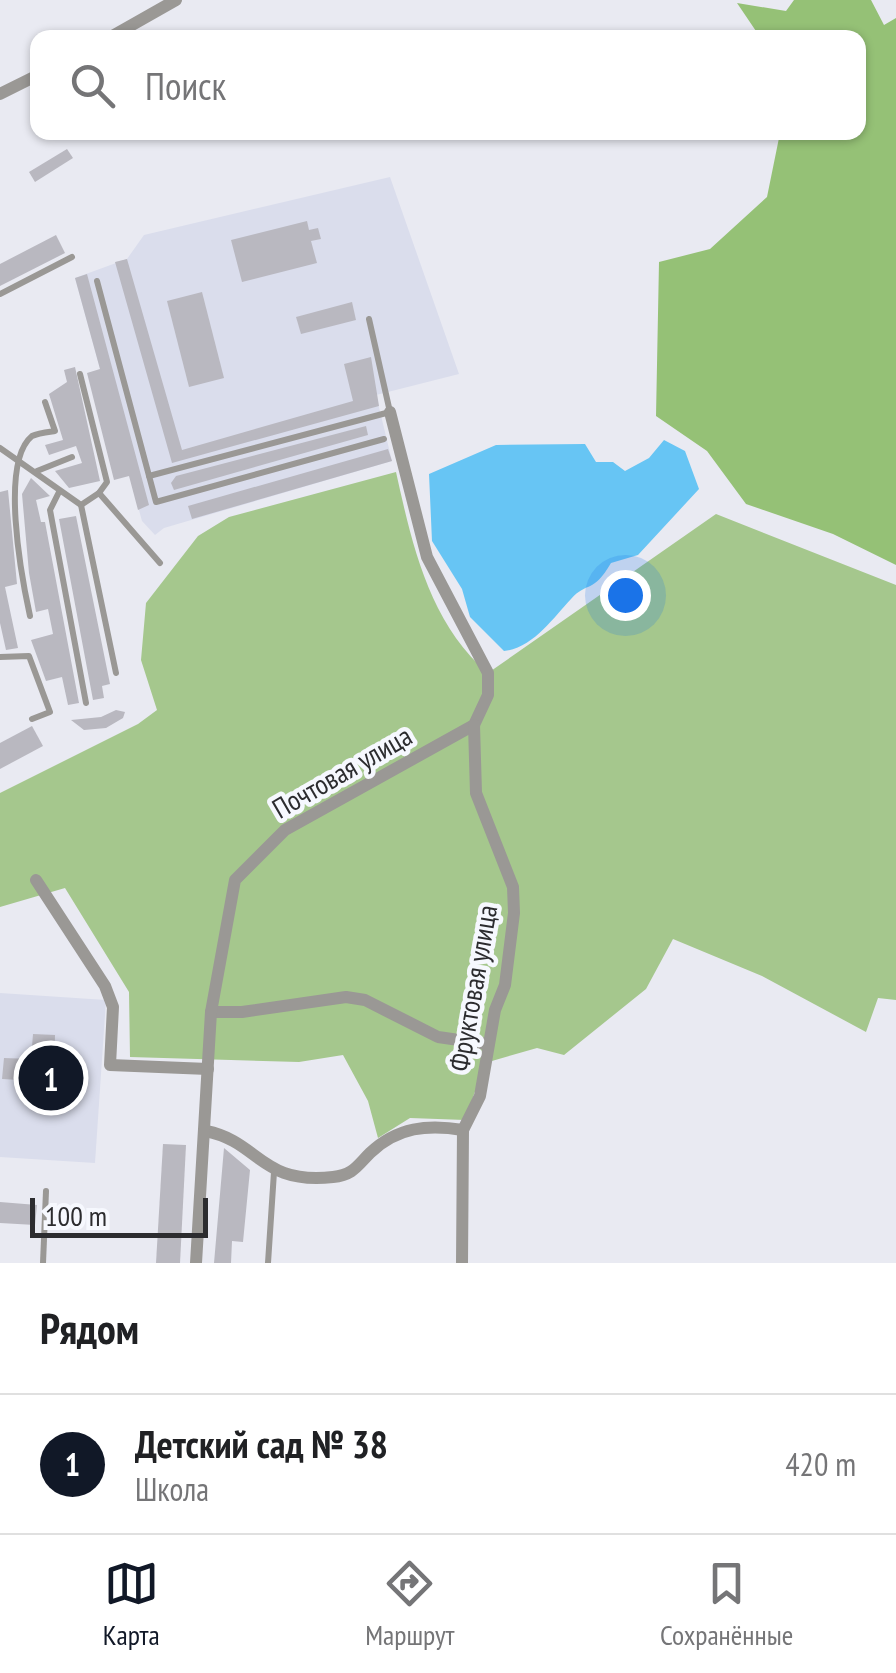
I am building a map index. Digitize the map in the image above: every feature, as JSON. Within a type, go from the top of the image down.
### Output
[{"type":"street","points":[[123,30],[176,0]]},
{"type":"street","points":[[0,94],[30,79]]},
{"type":"street","points":[[390,412],[427,557],[488,673],[488,695],[474,725]]},
{"type":"street","name":"Почтовая улица","points":[[196,1263],[212,1012],[235,880],[285,830],[474,725]]},
{"type":"street","name":"Фруктовая улица","points":[[462,1263],[463,1130],[480,1096],[487,1044],[504,984],[513,886],[476,793],[474,725]]},
{"type":"street","points":[[36,880],[105,986],[113,1007],[110,1065],[208,1069]]},
{"type":"street","points":[[212,1012],[242,1012],[346,997],[365,1000],[438,1037],[487,1044]]},
{"type":"street","points":[[206,1131],[224,1134],[274,1172],[331,1177],[352,1173],[373,1150],[407,1130],[431,1124],[463,1130]]},
{"type":"lane","points":[[0,294],[72,257]]},
{"type":"lane","points":[[97,281],[156,502],[384,439]]},
{"type":"lane","points":[[149,476],[390,412],[369,319]]},
{"type":"lane","points":[[80,374],[107,482],[82,505]]},
{"type":"lane","points":[[30,616],[6,502],[12,459],[30,436],[55,430],[45,402]]},
{"type":"lane","points":[[0,448],[82,505],[116,673]]},
{"type":"lane","points":[[37,471],[72,457]]},
{"type":"lane","points":[[59,492],[50,510],[86,703]]},
{"type":"lane","points":[[99,493],[160,563]]},
{"type":"lane","points":[[0,657],[30,656],[50,712],[32,719]]},
{"type":"lane","points":[[268,1263],[274,1172]]},
{"type":"lane","points":[[43,1263],[46,1191]]},
{"type":"shaded area","points":[[390,177],[459,374],[376,395],[392,461],[164,528],[155,535],[142,521],[75,278],[127,259],[144,235]]},
{"type":"shaded area","points":[[0,993],[106,1000],[95,1163],[0,1157]]},
{"type":"green space","points":[[794,0],[871,0],[884,25],[896,18],[896,565],[833,534],[746,504],[707,451],[656,416],[659,262],[710,249],[767,197],[779,140],[866,140],[866,30],[755,30],[737,3],[786,11]]},
{"type":"green space","points":[[396,472],[417,554],[437,606],[451,631],[488,673],[716,514],[896,585],[896,1000],[878,998],[866,1032],[762,976],[673,939],[646,989],[564,1055],[537,1048],[485,1063],[465,1120],[410,1118],[378,1138],[368,1101],[343,1055],[299,1062],[130,1057],[129,992],[65,888],[0,907],[0,793],[138,724],[157,710],[141,660],[146,603],[198,536],[229,517]]},
{"type":"water","points":[[664,440],[685,451],[699,489],[638,555],[611,563],[595,583],[577,594],[533,638],[504,651],[470,617],[462,589],[432,541],[429,474],[496,445],[585,444],[596,462],[613,462],[625,471],[649,458]]},
{"type":"building","points":[[67,149],[73,158],[35,182],[29,172]]},
{"type":"building","points":[[307,221],[309,230],[318,228],[321,239],[311,241],[317,263],[242,282],[231,240]]},
{"type":"building","points":[[56,235],[65,253],[0,286],[0,264]]},
{"type":"building","points":[[127,259],[182,450],[353,401],[344,364],[371,357],[379,406],[172,463],[115,262]]},
{"type":"building","points":[[87,274],[149,505],[138,510],[129,476],[114,480],[87,373],[100,369],[75,278]]},
{"type":"building","points":[[202,292],[224,378],[189,387],[167,301]]},
{"type":"building","points":[[352,302],[356,320],[301,334],[296,317]]},
{"type":"building","points":[[75,367],[100,481],[69,488],[55,471],[82,463],[76,446],[49,455],[45,445],[63,440],[49,394],[67,382],[64,370]]},
{"type":"building","points":[[366,426],[368,435],[174,490],[171,483],[176,476]]},
{"type":"building","points":[[388,449],[392,461],[192,519],[188,506]]},
{"type":"building","points":[[31,478],[50,496],[36,500],[41,522],[45,522],[79,703],[68,705],[62,677],[46,681],[31,640],[53,634],[48,609],[36,612],[29,573],[22,494]]},
{"type":"building","points":[[8,490],[17,584],[5,587],[18,648],[6,650],[0,623],[0,492]]},
{"type":"building","points":[[76,516],[110,684],[102,686],[104,698],[93,700],[59,519]]},
{"type":"building","points":[[116,710],[125,712],[123,718],[106,728],[84,730],[71,720],[101,717]]},
{"type":"building","points":[[32,726],[43,746],[0,769],[0,743]]},
{"type":"building","points":[[33,1034],[55,1035],[54,1070],[83,1071],[82,1093],[55,1092],[54,1113],[35,1112],[36,1081],[2,1079],[4,1058],[31,1059]]},
{"type":"building","points":[[163,1144],[186,1145],[180,1263],[156,1263]]},
{"type":"building","points":[[224,1148],[250,1170],[243,1242],[232,1241],[231,1263],[214,1263]]},
{"type":"building","points":[[0,1202],[37,1205],[35,1225],[0,1223]]},
{"type":"place","name":"Детский сад № 38","points":[[51,1078]]}]
